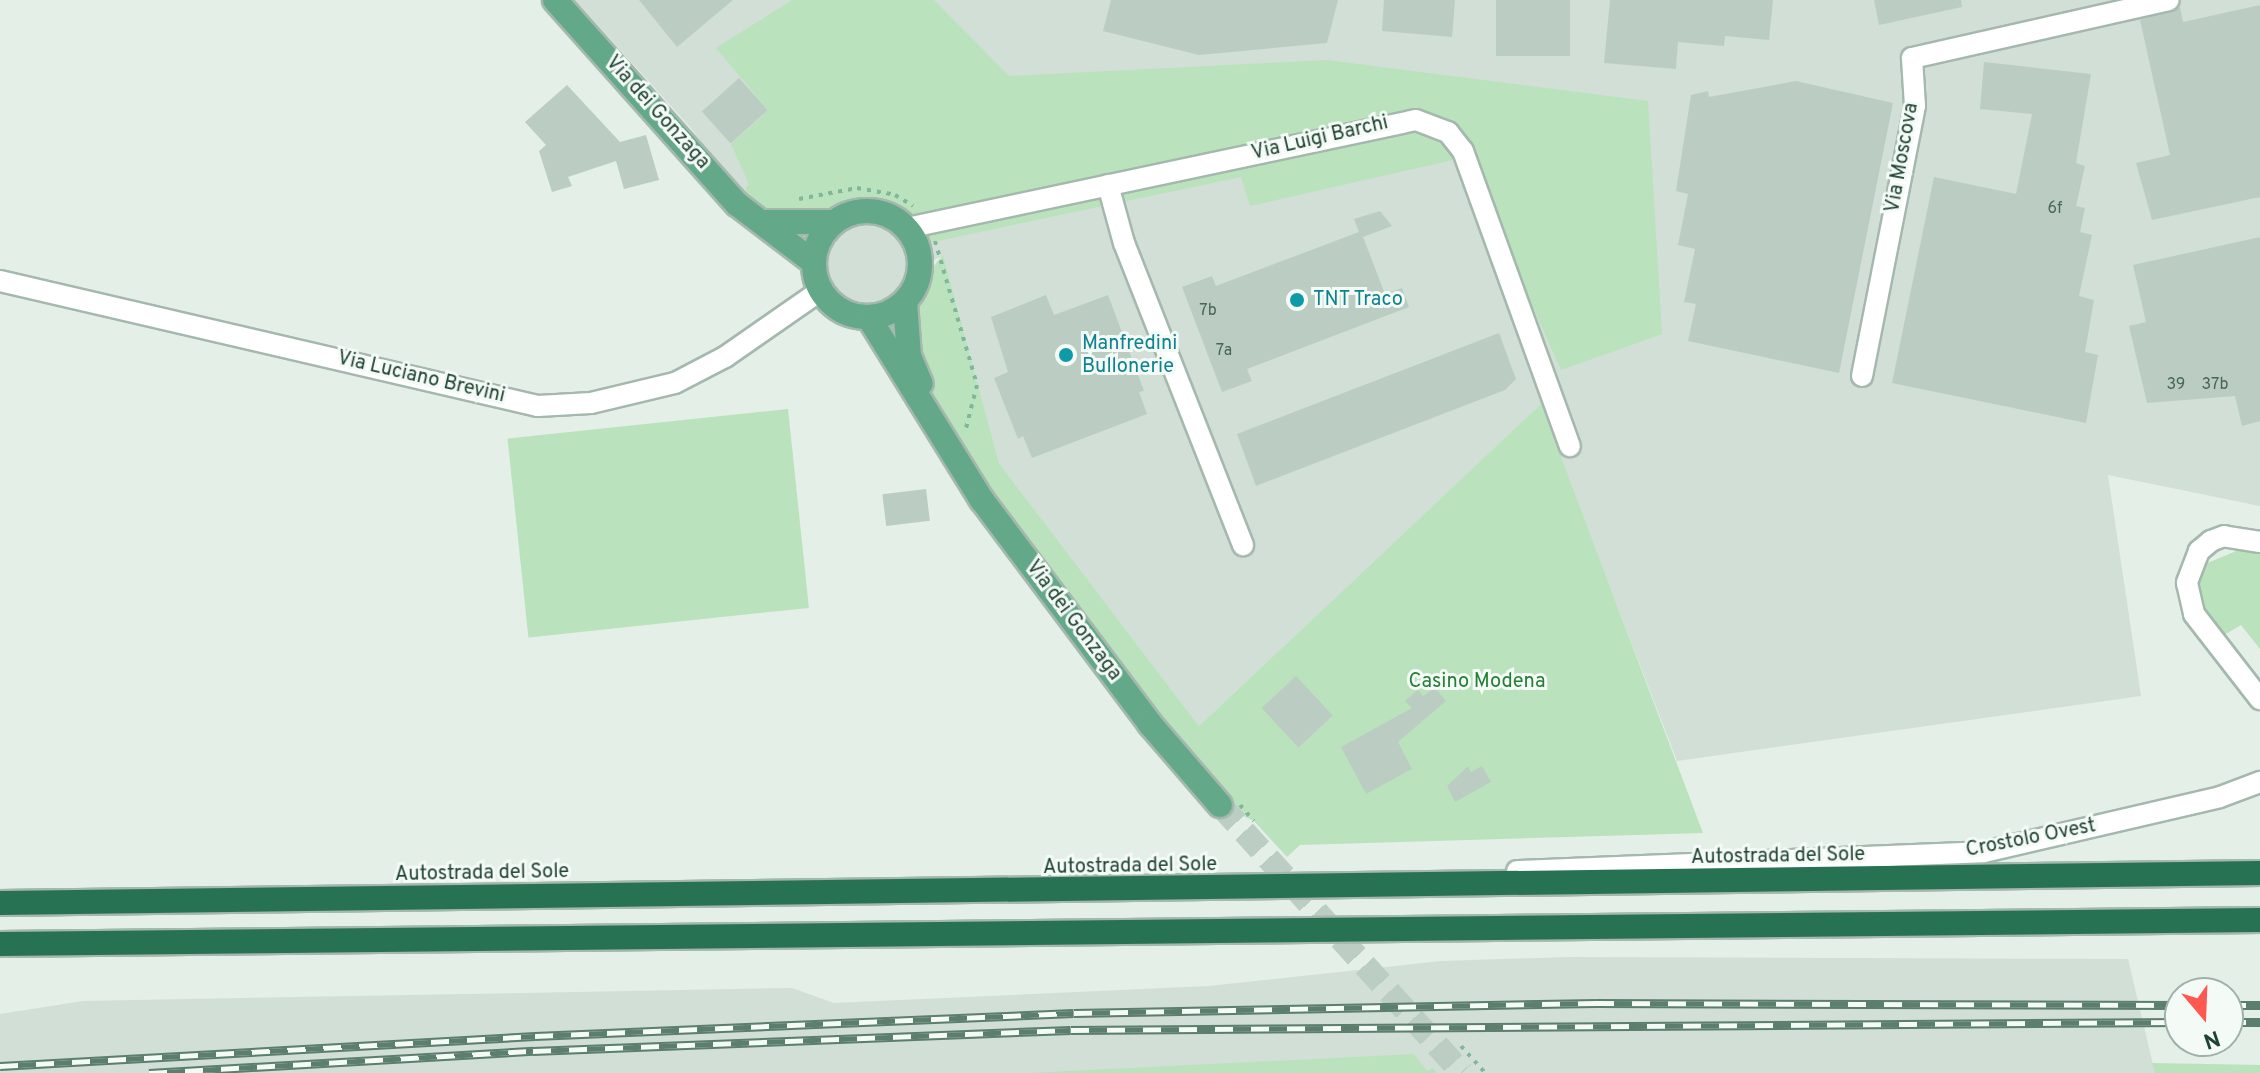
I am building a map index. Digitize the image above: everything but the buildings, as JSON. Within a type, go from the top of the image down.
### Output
[{"type":"highway","name":"Autostrada del Sole","points":[[0,903],[1415,887],[2260,873]]},
{"type":"highway","points":[[0,944],[2260,920]]},
{"type":"main road","name":"Via dei Gonzaga","points":[[555,0],[737,204],[813,262]]},
{"type":"main road","points":[[763,222],[832,222],[857,211],[885,213],[907,228]]},
{"type":"main road","points":[[832,222],[815,247],[813,262],[820,291],[852,316],[869,318],[905,302]]},
{"type":"main road","name":"Via dei Gonzaga","points":[[907,228],[921,265],[917,286],[905,302],[909,356],[939,427]]},
{"type":"main road","name":"Via dei Gonzaga","points":[[869,318],[982,500],[1150,724],[1220,805]]},
{"type":"street","name":"Via Moscova","points":[[1862,376],[1915,106],[1912,58],[2169,0]]},
{"type":"street","name":"Via Luigi Barchi","points":[[907,228],[1389,123],[1416,120],[1448,132],[1463,151],[1570,446]]},
{"type":"street","points":[[1108,185],[1124,243],[1243,545]]},
{"type":"street","name":"Via Luciano Brevini","points":[[0,281],[538,406],[591,403],[675,383],[725,357],[820,291]]},
{"type":"street","points":[[2260,542],[2224,536],[2211,541],[2199,551],[2187,583],[2194,614],[2260,699]]},
{"type":"street","name":"Crostolo Ovest","points":[[1415,887],[1456,874],[1984,852],[2220,797],[2260,782]]},
{"type":"path","points":[[1461,1046],[1485,1073]]},
{"type":"shaded area","points":[[575,0],[2260,0],[2260,506],[2108,475],[2141,696],[1677,761],[1540,405],[1199,726],[999,463],[943,256],[921,266],[917,286],[905,302],[869,318],[839,308],[820,291],[813,262],[763,222],[690,127]]},
{"type":"shaded area","points":[[1569,957],[2128,959],[2155,1073],[0,1073],[0,1014],[83,1001],[792,988],[834,1003],[1209,986],[1441,961]]},
{"type":"green space","points":[[792,0],[934,0],[1009,76],[1327,60],[1648,101],[1662,334],[1561,370],[1466,157],[1250,206],[1241,177],[918,245],[907,228],[884,213],[857,211],[832,222],[763,222],[737,204],[749,184],[731,144],[768,110],[716,48]]},
{"type":"green space","name":"Casino Modena","points":[[943,255],[999,463],[1199,726],[1541,404],[1703,833],[1300,845],[1287,857],[1254,821],[1220,805],[982,500],[909,356],[917,286]]},
{"type":"green space","points":[[788,409],[809,608],[528,637],[508,438]]},
{"type":"green space","points":[[2241,549],[2260,552],[2260,649],[2241,625],[2224,635],[2202,608],[2197,587],[2205,564]]},
{"type":"green space","points":[[1414,1054],[1427,1071],[1433,1068],[1437,1073],[1030,1073]]},
{"type":"green space","points":[[2152,1063],[2260,1065],[2260,1073],[2155,1073]]},
{"type":"tunnel","points":[[1220,805],[1462,1073]]},
{"type":"railway","points":[[0,1066],[535,1036],[1074,1013],[1596,1003],[2164,1005]]},
{"type":"railway","points":[[2244,1005],[2260,1005]]},
{"type":"railway","points":[[149,1073],[533,1051],[1071,1030],[2164,1022]]},
{"type":"railway","points":[[2244,1022],[2260,1022]]},
{"type":"place","name":"TNT Traco","points":[[1297,300]]},
{"type":"place","name":"Manfredini Bullonerie","points":[[1066,355]]}]
